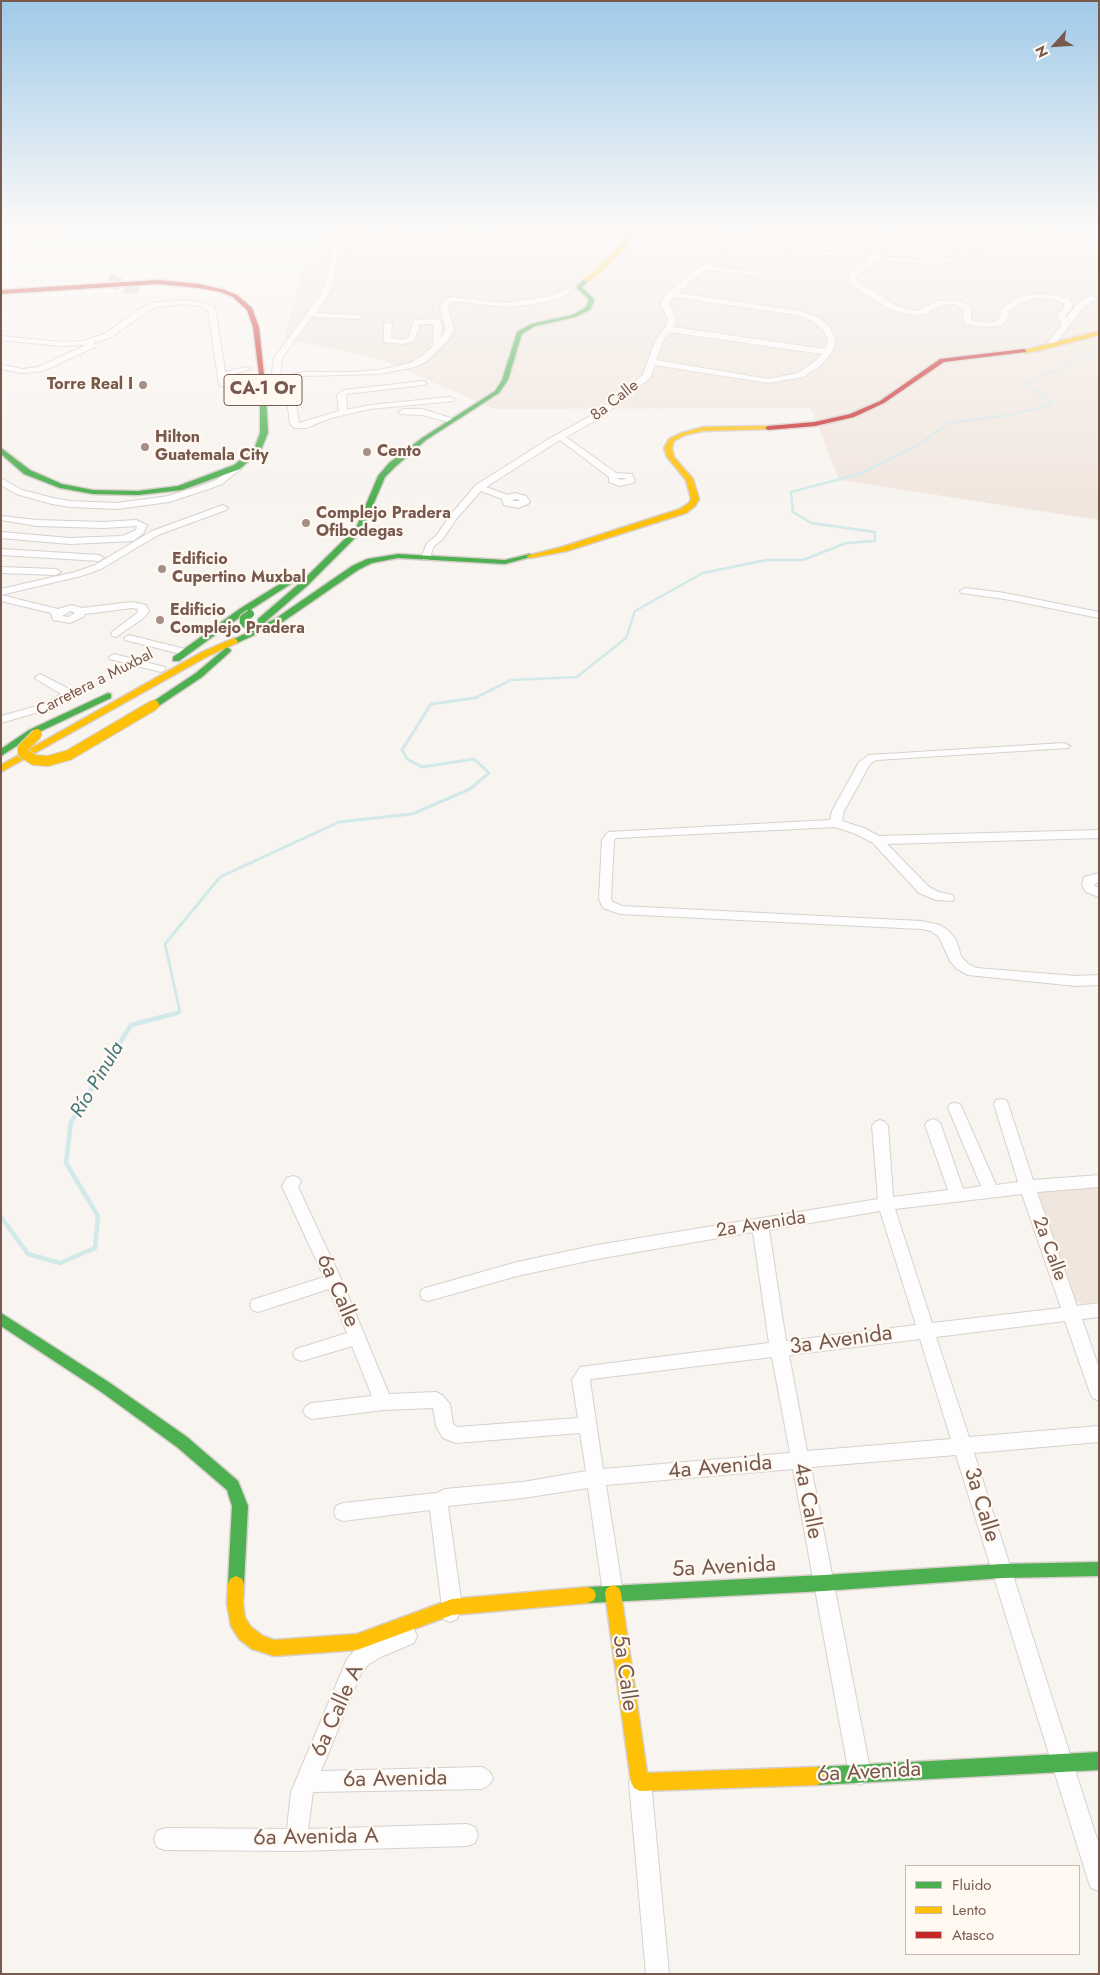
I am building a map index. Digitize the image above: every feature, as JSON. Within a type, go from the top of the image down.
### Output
[{"type":"main road","name":"CA-1 Or","points":[[1,450],[27,472],[49,482],[74,490],[117,494],[158,492],[197,484],[237,466],[257,450],[264,433],[263,383],[253,319]]},
{"type":"main road","name":"Carretera a Muxbal","points":[[261,624],[358,529],[382,476],[392,465],[424,439],[497,392],[502,385],[519,333],[533,325],[560,319]]},
{"type":"main road","points":[[298,589],[250,614],[244,618],[244,623],[261,624],[278,621],[355,568],[370,561],[398,556],[505,562],[526,559],[564,549],[683,511],[695,499],[689,479],[669,452],[669,444],[676,436],[703,429],[799,425],[852,416],[882,402],[942,360],[1023,350],[1099,332]]},
{"type":"main road","name":"CA-1 Or","points":[[245,356],[247,397]]},
{"type":"main road","points":[[1,439],[31,465],[51,476],[78,485],[119,489],[166,484],[193,476],[222,464],[241,448]]},
{"type":"main road","name":"Carretera a Muxbal","points":[[1,753],[32,732],[158,671],[244,610],[329,558]]},
{"type":"main road","points":[[158,671],[138,686],[37,734],[23,748],[23,753],[34,760],[48,761],[69,755],[154,705],[261,624]]},
{"type":"main road","points":[[1,769],[170,676],[205,654],[239,640]]},
{"type":"main road","points":[[1,775],[80,729],[173,680],[198,670]]},
{"type":"main road","name":"5a Avenida","points":[[1,1319],[105,1387],[182,1442],[233,1486],[240,1506],[235,1604],[237,1620],[245,1633],[258,1643],[274,1648],[357,1642],[452,1607],[613,1594],[1002,1572],[1099,1569]]},
{"type":"main road","name":"5a Calle","points":[[613,1594],[640,1782]]},
{"type":"main road","name":"6a Avenida","points":[[640,1782],[860,1774],[1099,1762]]},
{"type":"street","points":[[1,367],[33,371],[50,366],[84,349],[130,319]]},
{"type":"street","points":[[214,319],[224,385],[237,388],[247,397]]},
{"type":"street","points":[[275,382],[278,358],[308,319]]},
{"type":"street","points":[[263,383],[275,382],[303,374],[356,374],[412,365],[424,359],[445,339],[450,330],[447,319]]},
{"type":"street","points":[[672,319],[668,329],[828,352]]},
{"type":"street","points":[[652,362],[768,381],[800,375],[818,363],[828,352],[832,341],[827,330],[815,319]]},
{"type":"street","points":[[967,319],[971,323],[992,326],[1002,319]]},
{"type":"street","points":[[1063,319],[1065,324]]},
{"type":"street","points":[[1044,346],[1069,319]]},
{"type":"street","points":[[388,324],[387,340],[402,342],[411,339],[417,322],[435,321],[438,323],[437,346]]},
{"type":"street","name":"8a Calle","points":[[430,558],[440,546],[439,538],[454,516],[479,487],[599,415],[647,376],[659,341],[668,329]]},
{"type":"street","points":[[1,338],[76,344],[101,339]]},
{"type":"street","points":[[76,344],[84,349]]},
{"type":"street","points":[[222,375],[246,368]]},
{"type":"street","points":[[275,382],[286,386],[290,390],[296,425],[306,424],[343,412],[392,404],[450,399]]},
{"type":"street","points":[[343,412],[341,394],[346,391],[423,383]]},
{"type":"street","points":[[392,404],[396,410],[422,412],[453,420]]},
{"type":"street","points":[[561,437],[614,476]]},
{"type":"street","points":[[1,481],[6,489],[70,504],[117,506],[141,504],[168,499],[219,482],[251,456]]},
{"type":"street","points":[[479,487],[507,498]]},
{"type":"street","points":[[1,535],[70,541],[130,538],[219,505],[223,508],[155,533],[115,553],[74,568],[2,586]]},
{"type":"street","points":[[2,586],[78,574],[98,567],[130,538],[140,532],[142,525],[136,523],[103,525],[37,523],[3,518]]},
{"type":"street","points":[[1,552],[99,558]]},
{"type":"street","points":[[1,570],[56,572]]},
{"type":"street","points":[[965,591],[1005,596],[1099,615]]},
{"type":"street","points":[[1,598],[58,612],[57,618],[65,620],[77,617],[80,611],[132,604],[142,607],[144,611],[141,615],[116,634]]},
{"type":"street","points":[[129,638],[185,652]]},
{"type":"street","points":[[114,657],[158,671]]},
{"type":"street","points":[[1,720],[48,706],[67,694],[40,677]]},
{"type":"street","points":[[836,824],[838,811],[865,762],[873,757],[1064,746]]},
{"type":"street","points":[[948,898],[936,896],[924,890],[877,840],[860,831],[836,824],[612,835],[608,840],[605,899],[608,905],[620,910],[921,925],[936,928],[944,934],[949,940],[954,958],[962,966],[973,972],[1076,981],[1099,980]]},
{"type":"street","points":[[877,840],[1099,834]]},
{"type":"street","points":[[1099,877],[1089,880],[1088,885],[1099,893]]},
{"type":"street","name":"2a Calle","points":[[1002,1104],[1027,1187],[1099,1393]]},
{"type":"street","points":[[955,1108],[991,1191]]},
{"type":"street","points":[[933,1125],[957,1195]]},
{"type":"street","name":"3a Calle","points":[[880,1126],[886,1204],[1099,1880]]},
{"type":"street","name":"2a Avenida","points":[[428,1294],[517,1269],[597,1252],[886,1204],[1027,1187],[1099,1181]]},
{"type":"street","name":"6a Calle","points":[[293,1182],[290,1186],[334,1281],[383,1402]]},
{"type":"street","name":"4a Calle","points":[[760,1226],[779,1350],[860,1774]]},
{"type":"street","points":[[258,1305],[334,1281]]},
{"type":"street","name":"3a Avenida","points":[[584,1374],[590,1370],[779,1350],[926,1330],[1099,1310]]},
{"type":"street","points":[[302,1354],[356,1337]]},
{"type":"street","name":"5a Calle","points":[[584,1374],[581,1380],[613,1594]]},
{"type":"street","points":[[312,1411],[383,1402],[436,1400],[441,1404],[445,1426],[449,1432],[456,1435],[588,1425]]},
{"type":"street","name":"4a Avenida","points":[[343,1512],[438,1501],[445,1498],[523,1490],[596,1478],[1099,1434]]},
{"type":"street","points":[[438,1501],[452,1607]]},
{"type":"street","name":"6a Calle A","points":[[296,1840],[302,1792],[308,1782],[354,1666],[362,1656],[374,1650],[431,1626],[442,1624],[452,1607]]},
{"type":"street","name":"6a Avenida","points":[[308,1782],[482,1778]]},
{"type":"street","name":"5a Calle","points":[[640,1782],[658,1974]]},
{"type":"street","name":"6a Avenida A","points":[[165,1839],[296,1840],[468,1835]]},
{"type":"shaded area","points":[[289,319],[1099,319],[1099,520],[839,480],[811,408],[494,409],[383,360],[284,338]]},
{"type":"shaded area","points":[[1099,1185],[1099,1302],[1083,1304],[1075,1301],[1035,1197],[1038,1190]]},
{"type":"waterway","points":[[941,428],[948,423],[1011,415],[1052,404],[1027,384],[1099,349]]},
{"type":"waterway","points":[[172,1014],[180,1012],[165,944],[220,877],[339,822],[412,814],[470,789],[489,773],[474,759],[422,767],[407,759],[402,750],[431,704],[475,698],[511,680],[577,677],[626,638],[635,611],[703,573],[766,560],[803,560],[846,543],[875,541],[875,532],[811,523],[793,512],[791,492],[859,474],[921,443],[943,427]]},
{"type":"waterway","name":"Río Pinula","points":[[1,1217],[28,1254],[60,1263],[95,1248],[98,1216],[66,1163],[71,1122],[131,1025],[177,1013]]},
{"type":"traffic: fast","points":[[261,621],[304,584],[359,529],[382,476],[392,465],[424,439],[497,392],[505,380],[519,333],[533,325],[560,319]]},
{"type":"traffic: fast","points":[[1,450],[27,472],[60,486],[93,492],[138,493],[179,488],[237,467],[257,450],[264,433],[262,374]]},
{"type":"traffic: fast","points":[[234,641],[278,621],[355,568],[370,561],[398,556],[505,562],[530,556]]},
{"type":"traffic: fast","points":[[176,659],[244,610],[296,578]]},
{"type":"traffic: fast","points":[[250,614],[244,618],[244,623],[255,629]]},
{"type":"traffic: fast","points":[[154,705],[199,675],[227,650]]},
{"type":"traffic: fast","points":[[1,753],[32,732],[108,696]]},
{"type":"traffic: fast","points":[[1,1319],[105,1387],[182,1442],[233,1486],[240,1506],[236,1584]]},
{"type":"traffic: fast","points":[[588,1595],[824,1583],[1002,1571],[1099,1569]]},
{"type":"traffic: fast","points":[[817,1776],[1099,1761]]},
{"type":"traffic: slow","points":[[1024,351],[1035,350],[1099,333]]},
{"type":"traffic: slow","points":[[530,556],[564,549],[683,511],[692,504],[695,499],[693,488],[689,479],[671,457],[668,448],[671,440],[683,434],[703,429],[768,428]]},
{"type":"traffic: slow","points":[[1,769],[205,654],[234,641]]},
{"type":"traffic: slow","points":[[37,734],[23,748],[23,753],[34,760],[48,761],[69,755],[154,705]]},
{"type":"traffic: slow","points":[[236,1584],[235,1604],[237,1620],[245,1633],[258,1643],[274,1648],[357,1642],[452,1607],[588,1595]]},
{"type":"traffic: slow","points":[[613,1593],[640,1782],[817,1776]]},
{"type":"traffic: jam","points":[[253,319],[262,374]]},
{"type":"traffic: jam","points":[[768,428],[815,424],[852,416],[882,402],[942,360],[1024,351]]},
{"type":"place","name":"Torre Real I","points":[[143,385]]},
{"type":"place","name":"Hilton Guatemala City","points":[[145,447]]},
{"type":"place","name":"Cento","points":[[367,452]]},
{"type":"place","name":"Complejo Pradera Ofibodegas","points":[[306,523]]},
{"type":"place","name":"Edificio Cupertino Muxbal","points":[[162,569]]},
{"type":"place","name":"Edificio Complejo Pradera","points":[[160,620]]}]
